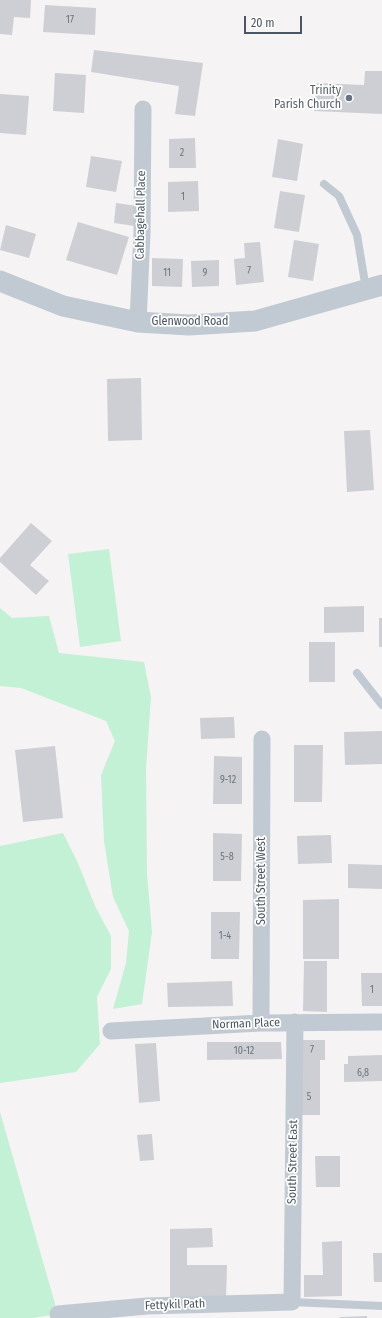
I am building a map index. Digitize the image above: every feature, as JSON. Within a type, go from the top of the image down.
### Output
[{"type":"street","name":"Cabbagehall Place","points":[[138,322],[142,233],[143,109]]},
{"type":"street","name":"Glenwood Road","points":[[0,281],[63,306],[138,322],[189,325],[256,321],[374,287]]},
{"type":"street","name":"South Street West","points":[[261,1022],[262,739]]},
{"type":"street","name":"Norman Place","points":[[111,1031],[261,1022],[382,1022]]},
{"type":"street","name":"South Street East","points":[[292,1302],[295,1022]]},
{"type":"street","name":"Fettykil Path","points":[[58,1314],[147,1312],[292,1302]]},
{"type":"lane","points":[[324,184],[340,196],[356,235],[374,287]]},
{"type":"lane","points":[[357,673],[382,705]]},
{"type":"lane","points":[[292,1302],[382,1306]]},
{"type":"green space","points":[[109,549],[121,641],[80,647],[68,554]]},
{"type":"green space","points":[[0,608],[12,618],[49,616],[59,653],[144,662],[151,697],[146,769],[147,874],[152,932],[142,1004],[113,1009],[126,963],[129,931],[113,897],[104,841],[101,775],[115,741],[106,721],[21,688],[0,686]]},
{"type":"green space","points":[[63,833],[78,863],[95,906],[111,936],[111,969],[97,997],[100,1044],[76,1072],[0,1083],[0,846]]},
{"type":"green space","points":[[0,1112],[58,1314],[33,1318],[0,1318]]},
{"type":"building","points":[[0,0],[31,0],[30,18],[14,17],[12,35],[0,34]]},
{"type":"building","points":[[45,5],[96,8],[95,35],[43,32]]},
{"type":"building","points":[[94,50],[203,63],[195,116],[175,114],[179,86],[91,72]]},
{"type":"building","name":"Trinity Parish Church","points":[[365,71],[382,71],[382,114],[314,111],[316,83],[364,85]]},
{"type":"building","points":[[55,73],[86,75],[84,113],[53,111]]},
{"type":"building","points":[[0,94],[29,96],[26,135],[0,133]]},
{"type":"building","points":[[195,138],[196,168],[169,168],[169,139]]},
{"type":"building","points":[[278,139],[303,144],[297,181],[272,177]]},
{"type":"building","points":[[91,156],[122,161],[116,192],[86,187]]},
{"type":"building","points":[[198,181],[199,211],[168,212],[168,182]]},
{"type":"building","points":[[280,191],[305,195],[299,232],[274,228]]},
{"type":"building","points":[[116,203],[137,206],[135,226],[114,223]]},
{"type":"building","points":[[78,222],[129,237],[117,275],[66,260]]},
{"type":"building","points":[[6,225],[36,234],[29,258],[0,250]]},
{"type":"building","points":[[294,240],[319,244],[313,281],[288,277]]},
{"type":"building","points":[[260,242],[264,282],[236,285],[234,259],[245,258],[244,243]]},
{"type":"building","points":[[152,258],[183,259],[182,287],[152,286]]},
{"type":"building","points":[[219,260],[219,286],[192,287],[191,261]]},
{"type":"building","points":[[141,378],[142,440],[108,441],[107,379]]},
{"type":"building","points":[[370,430],[374,490],[347,492],[344,431]]},
{"type":"building","points":[[31,523],[52,541],[30,565],[49,581],[36,595],[0,562],[0,558]]},
{"type":"building","points":[[364,606],[364,632],[324,633],[324,607]]},
{"type":"building","points":[[379,618],[382,618],[382,647],[379,647]]},
{"type":"building","points":[[309,642],[335,642],[335,682],[309,682]]},
{"type":"building","points":[[234,717],[235,738],[201,739],[200,718]]},
{"type":"building","points":[[382,731],[382,764],[345,765],[344,732]]},
{"type":"building","points":[[294,745],[323,745],[322,802],[294,802]]},
{"type":"building","points":[[55,746],[63,818],[23,822],[15,750]]},
{"type":"building","points":[[214,756],[242,757],[242,804],[213,804]]},
{"type":"building","points":[[213,833],[242,834],[241,881],[213,881]]},
{"type":"building","points":[[331,835],[332,863],[298,864],[297,836]]},
{"type":"building","points":[[348,864],[382,865],[382,889],[348,888]]},
{"type":"building","points":[[339,899],[339,959],[303,959],[303,900]]},
{"type":"building","points":[[211,912],[240,912],[239,959],[211,959]]},
{"type":"building","points":[[304,961],[327,961],[327,1012],[303,1011]]},
{"type":"building","points":[[361,973],[382,973],[382,1006],[362,1006]]},
{"type":"building","points":[[232,981],[233,1006],[168,1007],[167,983]]},
{"type":"building","points":[[298,1040],[325,1040],[325,1060],[320,1060],[320,1115],[299,1115]]},
{"type":"building","points":[[207,1042],[281,1042],[282,1059],[207,1060]]},
{"type":"building","points":[[156,1043],[160,1101],[139,1103],[135,1044]]},
{"type":"building","points":[[382,1055],[382,1081],[344,1082],[344,1064],[348,1064],[348,1056]]},
{"type":"building","points":[[152,1134],[154,1160],[140,1161],[137,1135]]},
{"type":"building","points":[[315,1156],[340,1156],[340,1187],[316,1187]]},
{"type":"building","points":[[212,1228],[213,1247],[187,1248],[187,1265],[227,1265],[226,1299],[170,1299],[170,1229]]},
{"type":"building","points":[[342,1241],[342,1296],[304,1297],[304,1275],[323,1275],[322,1242]]},
{"type":"building","points":[[373,1253],[382,1253],[382,1282],[374,1282]]},
{"type":"building","points":[[367,1316],[367,1318],[340,1318],[340,1317]]},
{"type":"place","name":"Trinity Parish Church","points":[[349,98]]}]
